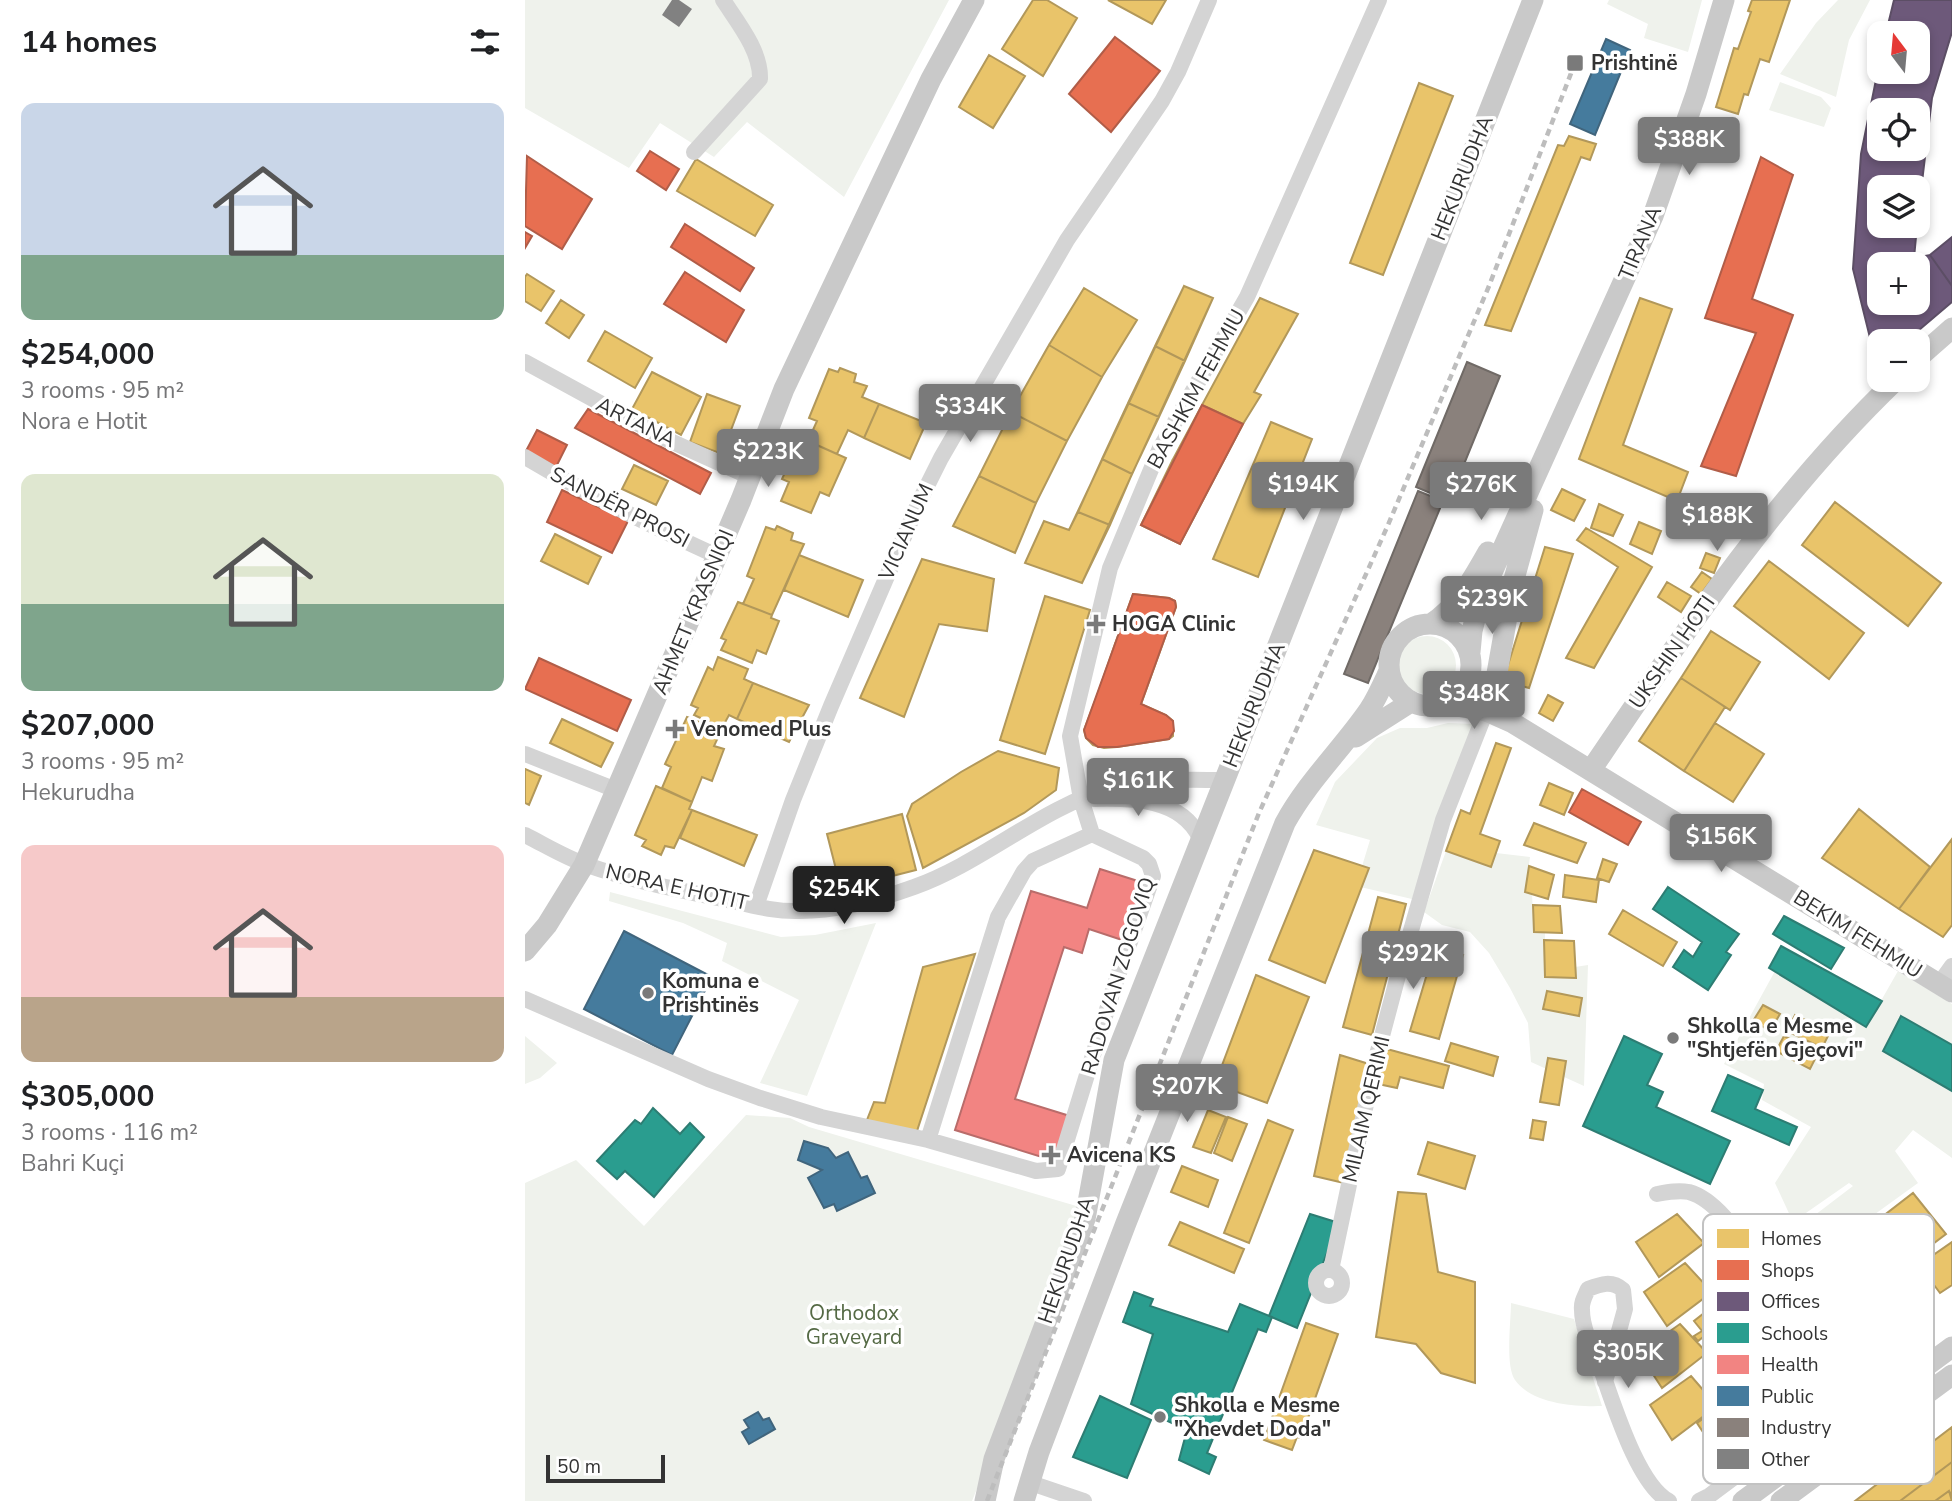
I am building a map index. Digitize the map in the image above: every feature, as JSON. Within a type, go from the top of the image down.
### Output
[{"type":"main road","name":"AHMET KRASNIQI","points":[[525,951],[547,925],[585,864],[717,556],[784,388],[931,79],[974,0]]},
{"type":"main road","name":"HEKURUDHA","points":[[985,1501],[994,1459],[1085,1219],[1114,1060],[1533,0]]},
{"type":"main road","name":"TIRANA","points":[[1471,659],[1472,631],[1480,600],[1653,216],[1696,94],[1724,0]]},
{"type":"main road","points":[[1930,347],[1952,328]]},
{"type":"main road","name":"UKSHIN HOTI","points":[[1591,770],[1668,656],[1746,549],[1822,457],[1884,392]]},
{"type":"main road","name":"TIRANA","points":[[1431,624],[1465,593],[1552,440]]},
{"type":"main road","points":[[1513,723],[1502,706],[1496,679],[1513,583],[1552,440]]},
{"type":"main road","name":"HEKURUDHA","points":[[1026,1491],[1126,1223],[1281,834],[1299,798],[1371,708],[1389,671],[1392,650],[1404,633],[1417,626],[1431,624]]},
{"type":"main road","points":[[1389,671],[1394,685],[1412,702],[1423,706],[1445,704],[1464,691],[1470,678],[1471,659],[1464,641],[1455,632],[1431,624]]},
{"type":"main road","name":"BEKIM FEHMIU","points":[[1471,659],[1493,701],[1513,723]]},
{"type":"main road","name":"HEKURUDHA","points":[[1333,756],[1367,729],[1412,702]]},
{"type":"main road","name":"BEKIM FEHMIU","points":[[1445,704],[1486,711],[1513,723],[1946,988]]},
{"type":"main road","points":[[1934,1360],[1952,1347]]},
{"type":"main road","points":[[1934,1388],[1952,1375]]},
{"type":"main road","points":[[1743,1501],[1767,1484]]},
{"type":"main road","points":[[1781,1501],[1804,1484]]},
{"type":"street","points":[[694,152],[760,79],[757,57],[723,0]]},
{"type":"street","name":"VICIANUM","points":[[756,906],[793,800],[834,698],[900,542],[941,458],[1067,240],[1162,101],[1178,72],[1209,0]]},
{"type":"street","name":"BASHKIM FEHMIU","points":[[1092,834],[1081,799],[1070,736],[1109,568],[1160,448],[1247,297],[1379,0]]},
{"type":"street","name":"ARTANA","points":[[525,362],[666,439],[750,477]]},
{"type":"street","name":"SANDËR PROSI","points":[[525,457],[618,510],[717,556]]},
{"type":"street","name":"MILAIM QERIMI","points":[[1331,1270],[1374,1066],[1399,972],[1443,820],[1486,711]]},
{"type":"street","points":[[525,754],[616,790]]},
{"type":"street","name":"NORA E HOTIT","points":[[525,835],[585,864],[756,906],[798,912],[841,908],[914,887],[969,862],[1022,828],[1081,799],[1114,787],[1138,783],[1224,780]]},
{"type":"street","name":"NORA E HOTIT","points":[[1081,799],[1146,800],[1169,808],[1184,818],[1196,829],[1200,838]]},
{"type":"street","points":[[928,1140],[998,917],[1024,871],[1033,861],[1092,834]]},
{"type":"street","name":"RADOVAN ZOGOVIQ","points":[[525,999],[708,1079],[760,1098],[821,1117],[928,1140],[1036,1171],[1058,1169],[1153,876],[1149,864],[1143,858],[1092,834]]},
{"type":"street","points":[[1946,988],[1952,966]]},
{"type":"street","points":[[1657,1194],[1677,1191],[1691,1193],[1706,1199],[1721,1214]]},
{"type":"street","points":[[1605,1382],[1625,1309],[1623,1290],[1617,1284],[1609,1283],[1588,1289],[1583,1298],[1582,1310],[1605,1382],[1626,1439],[1653,1486],[1669,1501]]},
{"type":"street","points":[[1699,1501],[1725,1484]]},
{"type":"street","points":[[1026,1491],[1084,1501]]},
{"type":"green space","points":[[525,0],[949,0],[844,197],[747,122],[714,157],[660,123],[629,168],[525,108]]},
{"type":"green space","points":[[1609,0],[1702,0],[1688,52],[1644,38],[1648,24],[1607,4]]},
{"type":"green space","points":[[1838,0],[1870,0],[1849,40],[1836,97],[1780,74],[1816,23]]},
{"type":"green space","points":[[1780,82],[1821,97],[1831,108],[1824,127],[1769,110]]},
{"type":"green space","points":[[1421,636],[1433,636],[1448,644],[1456,659],[1456,671],[1448,686],[1433,694],[1421,694],[1406,686],[1398,671],[1398,659],[1406,644]]},
{"type":"green space","points":[[1448,723],[1474,724],[1412,899],[1356,886],[1370,840],[1316,825],[1335,782],[1377,738],[1400,728],[1427,728]]},
{"type":"green space","points":[[1446,851],[1491,867],[1496,853],[1530,857],[1525,892],[1532,894],[1534,932],[1545,933],[1545,976],[1575,978],[1575,967],[1588,965],[1584,1086],[1531,1062],[1528,1023],[1489,953],[1470,932],[1442,925],[1424,912]]},
{"type":"green space","points":[[610,892],[781,937],[815,935],[876,923],[807,1096],[760,1083],[799,1000],[722,961],[727,943],[683,923],[609,901]]},
{"type":"green space","points":[[1775,971],[1866,1027],[1898,971],[1952,1004],[1952,1158],[1913,1130],[1895,1151],[1918,1183],[1875,1214],[1816,1214],[1853,1186],[1849,1183],[1804,1214],[1789,1214],[1775,1183],[1811,1127],[1762,1100],[1764,1084],[1724,1064]]},
{"type":"green space","points":[[525,1036],[557,1063],[540,1078],[525,1084]]},
{"type":"green space","name":"Orthodox Graveyard","points":[[746,1115],[790,1118],[809,1127],[1090,1210],[972,1501],[525,1501],[525,1183],[576,1160],[644,1226]]},
{"type":"green space","points":[[1511,1303],[1574,1319],[1602,1406],[1568,1405],[1543,1399],[1523,1388],[1515,1380],[1509,1354]]},
{"type":"building: Homes","points":[[1033,0],[1047,0],[1077,18],[1043,76],[1002,49]]},
{"type":"building: Homes","points":[[1108,0],[1166,0],[1152,24]]},
{"type":"building: Homes","points":[[1752,0],[1790,0],[1769,62],[1760,59],[1748,95],[1744,94],[1738,114],[1716,107],[1734,48],[1738,49],[1751,12],[1748,11]]},
{"type":"building: Homes","points":[[989,55],[1025,76],[993,128],[959,107]]},
{"type":"building: Homes","points":[[1419,83],[1453,96],[1383,275],[1350,263]]},
{"type":"building: Homes","points":[[1569,136],[1596,144],[1590,160],[1581,157],[1511,331],[1485,325],[1558,145],[1564,146]]},
{"type":"building: Homes","points":[[696,159],[773,205],[755,236],[677,191]]},
{"type":"building: Homes","points":[[527,274],[554,291],[541,311],[525,301]]},
{"type":"building: Homes","points":[[1184,286],[1213,298],[1082,583],[1025,563],[1044,521],[1069,530]]},
{"type":"building: Homes","points":[[1184,286],[1213,298],[1185,361],[1155,346]]},
{"type":"building: Homes","points":[[1084,288],[1137,320],[1102,377],[1049,345]]},
{"type":"building: Homes","points":[[1260,298],[1298,314],[1254,392],[1261,395],[1243,424],[1202,405]]},
{"type":"building: Homes","points":[[1640,298],[1672,309],[1623,445],[1688,472],[1677,501],[1579,459]]},
{"type":"building: Homes","points":[[561,300],[584,315],[569,338],[546,323]]},
{"type":"building: Homes","points":[[605,331],[652,358],[635,388],[588,361]]},
{"type":"building: Homes","points":[[1049,345],[1102,377],[1067,441],[1011,412]]},
{"type":"building: Homes","points":[[1155,346],[1185,361],[1159,417],[1128,403]]},
{"type":"building: Homes","points":[[840,368],[856,374],[854,382],[867,386],[862,397],[879,404],[864,438],[848,430],[837,454],[808,441],[817,421],[809,418],[829,369],[838,372]]},
{"type":"building: Homes","points":[[652,372],[701,397],[681,435],[632,409]]},
{"type":"building: Homes","points":[[707,394],[740,406],[722,454],[690,442]]},
{"type":"building: Homes","points":[[1128,403],[1159,417],[1132,474],[1102,459]]},
{"type":"building: Homes","points":[[879,404],[926,423],[910,459],[864,438]]},
{"type":"building: Homes","points":[[1202,405],[1243,424],[1213,481],[1172,461]]},
{"type":"building: Homes","points":[[1011,412],[1067,441],[1036,503],[979,476]]},
{"type":"building: Homes","points":[[1271,422],[1312,439],[1258,577],[1213,559]]},
{"type":"building: Homes","points":[[801,438],[846,458],[829,496],[820,492],[811,513],[781,501],[789,482],[782,479]]},
{"type":"building: Homes","points":[[1102,459],[1132,474],[1110,525],[1078,512]]},
{"type":"building: Homes","points":[[1172,461],[1213,481],[1180,544],[1141,525]]},
{"type":"building: Homes","points":[[634,465],[668,481],[656,505],[622,489]]},
{"type":"building: Homes","points":[[979,476],[1036,503],[1015,553],[953,526]]},
{"type":"building: Homes","points":[[1562,489],[1585,500],[1574,521],[1551,510]]},
{"type":"building: Homes","points":[[1835,502],[1941,583],[1908,626],[1802,545]]},
{"type":"building: Homes","points":[[1599,504],[1623,515],[1613,536],[1591,528]]},
{"type":"building: Homes","points":[[1078,512],[1110,525],[1082,583],[1025,563],[1044,521],[1069,530]]},
{"type":"building: Homes","points":[[1639,522],[1661,531],[1652,554],[1630,544]]},
{"type":"building: Homes","points":[[777,526],[793,533],[791,540],[804,544],[772,615],[743,604],[754,579],[747,576],[766,527],[775,530]]},
{"type":"building: Homes","points":[[1586,528],[1652,567],[1594,668],[1566,658],[1618,567],[1577,540]]},
{"type":"building: Homes","points":[[555,534],[601,557],[588,584],[541,561]]},
{"type":"building: Homes","points":[[1545,547],[1573,554],[1529,688],[1503,681]]},
{"type":"building: Homes","points":[[1706,553],[1720,558],[1714,573],[1700,568]]},
{"type":"building: Homes","points":[[799,555],[863,580],[848,617],[784,590]]},
{"type":"building: Homes","points":[[922,559],[994,579],[987,631],[939,624],[904,717],[860,698]]},
{"type":"building: Homes","points":[[1769,561],[1864,633],[1829,679],[1734,606]]},
{"type":"building: Homes","points":[[1702,572],[1712,579],[1701,594],[1691,587]]},
{"type":"building: Homes","points":[[1667,582],[1691,596],[1681,612],[1658,597]]},
{"type":"building: Homes","points":[[1133,594],[1175,601],[1176,607],[1158,657],[1115,644]]},
{"type":"building: Homes","points":[[1045,596],[1090,610],[1045,754],[1000,740]]},
{"type":"building: Homes","points":[[738,602],[772,615],[771,618],[779,621],[766,654],[757,650],[752,663],[721,650],[726,640],[721,638]]},
{"type":"building: Homes","points":[[1711,631],[1760,662],[1730,710],[1681,678]]},
{"type":"building: Homes","points":[[1115,644],[1158,657],[1141,704],[1098,693]]},
{"type":"building: Homes","points":[[718,657],[748,669],[744,679],[753,683],[737,719],[729,715],[722,728],[694,715],[698,708],[691,705],[708,667],[713,670]]},
{"type":"building: Homes","points":[[1681,678],[1725,707],[1684,771],[1639,741]]},
{"type":"building: Homes","points":[[753,683],[809,705],[789,742],[737,719]]},
{"type":"building: Homes","points":[[1098,693],[1141,704],[1166,715],[1173,721],[1173,736],[1169,739],[1117,747],[1093,745],[1086,738],[1084,730]]},
{"type":"building: Homes","points":[[1548,695],[1563,703],[1553,721],[1539,713]]},
{"type":"building: Homes","points":[[687,717],[721,731],[714,746],[724,749],[712,781],[702,777],[692,802],[662,788],[671,767],[665,764]]},
{"type":"building: Homes","points":[[562,719],[613,743],[601,767],[550,743]]},
{"type":"building: Homes","points":[[1715,723],[1764,754],[1733,802],[1684,771]]},
{"type":"building: Homes","points":[[1496,743],[1511,748],[1480,834],[1500,841],[1491,867],[1446,851],[1461,810],[1470,814]]},
{"type":"building: Homes","points":[[998,751],[1059,768],[1056,790],[1024,813],[923,868],[907,816],[912,804]]},
{"type":"building: Homes","points":[[525,769],[541,776],[529,805],[525,803]]},
{"type":"building: Homes","points":[[1549,783],[1573,793],[1564,815],[1540,805]]},
{"type":"building: Homes","points":[[656,786],[692,802],[689,809],[692,810],[674,848],[665,846],[661,855],[642,846],[646,840],[635,835]]},
{"type":"building: Homes","points":[[1859,809],[1930,867],[1899,909],[1822,858]]},
{"type":"building: Homes","points":[[692,810],[757,835],[744,866],[680,838]]},
{"type":"building: Homes","points":[[902,814],[916,870],[841,889],[827,834]]},
{"type":"building: Homes","points":[[1534,823],[1586,843],[1577,863],[1524,845]]},
{"type":"building: Homes","points":[[1952,839],[1952,925],[1943,937],[1899,909]]},
{"type":"building: Homes","points":[[1314,850],[1369,868],[1325,983],[1269,960]]},
{"type":"building: Homes","points":[[1603,859],[1617,864],[1609,882],[1597,878]]},
{"type":"building: Homes","points":[[1529,866],[1554,875],[1548,899],[1525,892]]},
{"type":"building: Homes","points":[[1565,875],[1599,880],[1596,902],[1563,897]]},
{"type":"building: Homes","points":[[1378,897],[1406,904],[1372,1035],[1343,1027]]},
{"type":"building: Homes","points":[[1533,905],[1560,906],[1562,933],[1534,932]]},
{"type":"building: Homes","points":[[1623,910],[1677,942],[1663,966],[1609,934]]},
{"type":"building: Homes","points":[[1544,940],[1574,941],[1576,978],[1545,977]]},
{"type":"building: Homes","points":[[1435,947],[1463,955],[1439,1039],[1410,1031]]},
{"type":"building: Homes","points":[[975,954],[915,1137],[865,1125],[874,1102],[885,1103],[923,967]]},
{"type":"building: Homes","points":[[1256,975],[1309,997],[1267,1103],[1215,1084]]},
{"type":"building: Homes","points":[[1547,991],[1582,998],[1579,1016],[1543,1009]]},
{"type":"building: Homes","points":[[1763,1005],[1780,1014],[1770,1031],[1753,1021]]},
{"type":"building: Homes","points":[[1795,1015],[1830,1032],[1822,1048],[1787,1031]]},
{"type":"building: Homes","points":[[1784,1036],[1818,1053],[1810,1069],[1776,1051]]},
{"type":"building: Homes","points":[[1451,1043],[1498,1057],[1493,1076],[1445,1061]]},
{"type":"building: Homes","points":[[1387,1049],[1449,1066],[1443,1088],[1400,1077],[1397,1088],[1378,1084]]},
{"type":"building: Homes","points":[[1340,1055],[1369,1064],[1344,1183],[1314,1176]]},
{"type":"building: Homes","points":[[1548,1058],[1566,1061],[1559,1105],[1540,1102]]},
{"type":"building: Homes","points":[[1208,1110],[1226,1117],[1211,1153],[1193,1147]]},
{"type":"building: Homes","points":[[1228,1117],[1247,1124],[1232,1161],[1214,1153]]},
{"type":"building: Homes","points":[[1268,1120],[1293,1130],[1249,1243],[1224,1233]]},
{"type":"building: Homes","points":[[1533,1120],[1546,1122],[1543,1140],[1530,1138]]},
{"type":"building: Homes","points":[[1428,1142],[1475,1156],[1465,1189],[1418,1174]]},
{"type":"building: Homes","points":[[1182,1166],[1218,1180],[1208,1207],[1171,1192]]},
{"type":"building: Homes","points":[[1398,1192],[1426,1194],[1438,1272],[1475,1282],[1475,1383],[1441,1373],[1416,1344],[1376,1337]]},
{"type":"building: Homes","points":[[1913,1193],[1930,1214],[1886,1214]]},
{"type":"building: Homes","points":[[1677,1214],[1703,1244],[1659,1277],[1636,1242]]},
{"type":"building: Homes","points":[[1934,1219],[1946,1234],[1934,1243]]},
{"type":"building: Homes","points":[[1180,1222],[1244,1249],[1234,1273],[1169,1245]]},
{"type":"building: Homes","points":[[1952,1242],[1952,1285],[1940,1293],[1934,1285],[1934,1255]]},
{"type":"building: Homes","points":[[1685,1263],[1703,1282],[1703,1299],[1667,1326],[1644,1292]]},
{"type":"building: Homes","points":[[1703,1314],[1703,1337],[1698,1341],[1694,1336],[1702,1331],[1694,1321]]},
{"type":"building: Homes","points":[[1306,1323],[1338,1334],[1301,1438],[1297,1437],[1292,1450],[1264,1440]]},
{"type":"building: Homes","points":[[1680,1324],[1703,1349],[1703,1356],[1662,1388],[1639,1353]]},
{"type":"building: Homes","points":[[1691,1376],[1703,1390],[1703,1417],[1672,1440],[1650,1405]]},
{"type":"building: Homes","points":[[1703,1419],[1703,1432],[1697,1423]]},
{"type":"building: Homes","points":[[1952,1427],[1952,1462],[1934,1476],[1934,1441]]},
{"type":"building: Homes","points":[[1952,1462],[1952,1496],[1949,1491],[1935,1501],[1900,1501],[1923,1484],[1934,1484],[1934,1476]]},
{"type":"building: Homes","points":[[1877,1484],[1923,1484],[1900,1501],[1855,1501]]},
{"type":"building: Homes","points":[[1949,1491],[1952,1501],[1935,1501]]},
{"type":"building: Shops","points":[[1115,37],[1160,71],[1111,132],[1069,94]]},
{"type":"building: Shops","points":[[650,151],[679,169],[666,190],[637,171]]},
{"type":"building: Shops","points":[[527,156],[592,199],[562,249],[525,226]]},
{"type":"building: Shops","points":[[1761,157],[1793,175],[1752,299],[1793,315],[1736,476],[1701,466],[1756,333],[1705,318]]},
{"type":"building: Shops","points":[[685,224],[754,268],[740,291],[671,247]]},
{"type":"building: Shops","points":[[525,232],[532,236],[525,248]]},
{"type":"building: Shops","points":[[685,272],[744,310],[726,342],[664,304]]},
{"type":"building: Shops","points":[[1202,405],[1243,424],[1180,544],[1141,525]]},
{"type":"building: Shops","points":[[588,409],[711,473],[700,494],[575,428]]},
{"type":"building: Shops","points":[[537,430],[567,445],[556,467],[526,451]]},
{"type":"building: Shops","points":[[562,490],[628,521],[612,553],[547,522]]},
{"type":"building: Shops","points":[[1133,594],[1175,601],[1176,607],[1141,704],[1166,715],[1173,721],[1174,731],[1169,739],[1117,747],[1098,747],[1086,738],[1084,730]]},
{"type":"building: Shops","points":[[539,658],[631,700],[617,731],[525,689]]},
{"type":"building: Shops","points":[[1582,789],[1641,822],[1628,845],[1569,812]]},
{"type":"building: Offices","points":[[1894,0],[1952,0],[1952,32],[1932,98],[1930,115],[1930,98],[1872,98],[1875,84],[1930,84],[1930,21],[1889,21]]},
{"type":"building: Offices","points":[[1867,124],[1867,161],[1925,161],[1923,175],[1867,175],[1867,238],[1916,238],[1915,252],[1867,252],[1867,315],[1930,315],[1930,255],[1952,286],[1952,302],[1920,329],[1868,329],[1853,269],[1861,154]]},
{"type":"building: Offices","points":[[1952,237],[1952,286],[1930,255]]},
{"type":"building: Schools","points":[[1668,887],[1739,934],[1726,952],[1731,955],[1708,990],[1673,967],[1684,950],[1693,957],[1702,942],[1653,909]]},
{"type":"building: Schools","points":[[1784,916],[1844,948],[1831,969],[1773,934]]},
{"type":"building: Schools","points":[[1781,946],[1882,1001],[1866,1027],[1769,968]]},
{"type":"building: Schools","points":[[1901,1016],[1952,1045],[1952,1091],[1883,1051]]},
{"type":"building: Schools","points":[[1624,1036],[1662,1054],[1647,1085],[1663,1092],[1656,1107],[1730,1141],[1710,1184],[1583,1126]]},
{"type":"building: Schools","points":[[1728,1075],[1763,1090],[1755,1109],[1797,1127],[1789,1145],[1712,1111]]},
{"type":"building: Schools","points":[[653,1108],[680,1134],[690,1123],[704,1137],[654,1197],[625,1171],[617,1179],[597,1161],[635,1120],[641,1124]]},
{"type":"building: Schools","points":[[1310,1214],[1339,1223],[1297,1328],[1269,1316]]},
{"type":"building: Schools","name":"Shkolla e Mesme \"Xhevdet Doda\"","points":[[1134,1292],[1153,1299],[1150,1306],[1228,1332],[1240,1304],[1272,1317],[1266,1332],[1258,1329],[1207,1453],[1216,1457],[1209,1474],[1179,1460],[1187,1430],[1131,1404],[1153,1334],[1123,1322]]},
{"type":"building: Schools","points":[[1100,1396],[1151,1420],[1127,1478],[1073,1457]]},
{"type":"building: Health","points":[[1100,869],[1144,883],[1125,941],[1089,929],[1082,953],[1064,947],[1015,1099],[1073,1117],[1058,1162],[955,1130],[1031,891],[1087,908]]},
{"type":"building: Public","points":[[1606,39],[1630,50],[1595,135],[1570,124]]},
{"type":"building: Public","name":"Komuna e Prishtinës","points":[[624,931],[712,977],[672,1055],[584,1009]]},
{"type":"building: Public","points":[[804,1141],[828,1148],[836,1158],[848,1152],[861,1178],[867,1176],[875,1193],[837,1211],[834,1204],[824,1208],[808,1178],[822,1170],[798,1160]]},
{"type":"building: Public","points":[[758,1412],[763,1420],[769,1418],[775,1429],[749,1444],[742,1432],[749,1428],[744,1420]]},
{"type":"building: Industry","points":[[1467,362],[1500,376],[1449,501],[1416,487]]},
{"type":"building: Industry","points":[[1418,491],[1443,501],[1368,683],[1344,674]]},
{"type":"building: Other","points":[[672,0],[679,0],[692,9],[679,27],[662,15]]},
{"type":"railway","points":[[987,1501],[1259,813],[1388,525],[1489,286],[1575,63]]},
{"type":"place","name":"Prishtinë","points":[[1575,63]]},
{"type":"place","name":"HOGA Clinic","points":[[1096,624]]},
{"type":"place","name":"Venomed Plus","points":[[675,729]]},
{"type":"place","name":"Komuna e Prishtinës","points":[[648,993]]},
{"type":"place","name":"Shkolla e Mesme \"Shtjefën Gjeçovi\"","points":[[1673,1038]]},
{"type":"place","name":"Avicena KS","points":[[1051,1155]]},
{"type":"place","name":"Shkolla e Mesme \"Xhevdet Doda\"","points":[[1160,1417]]}]
